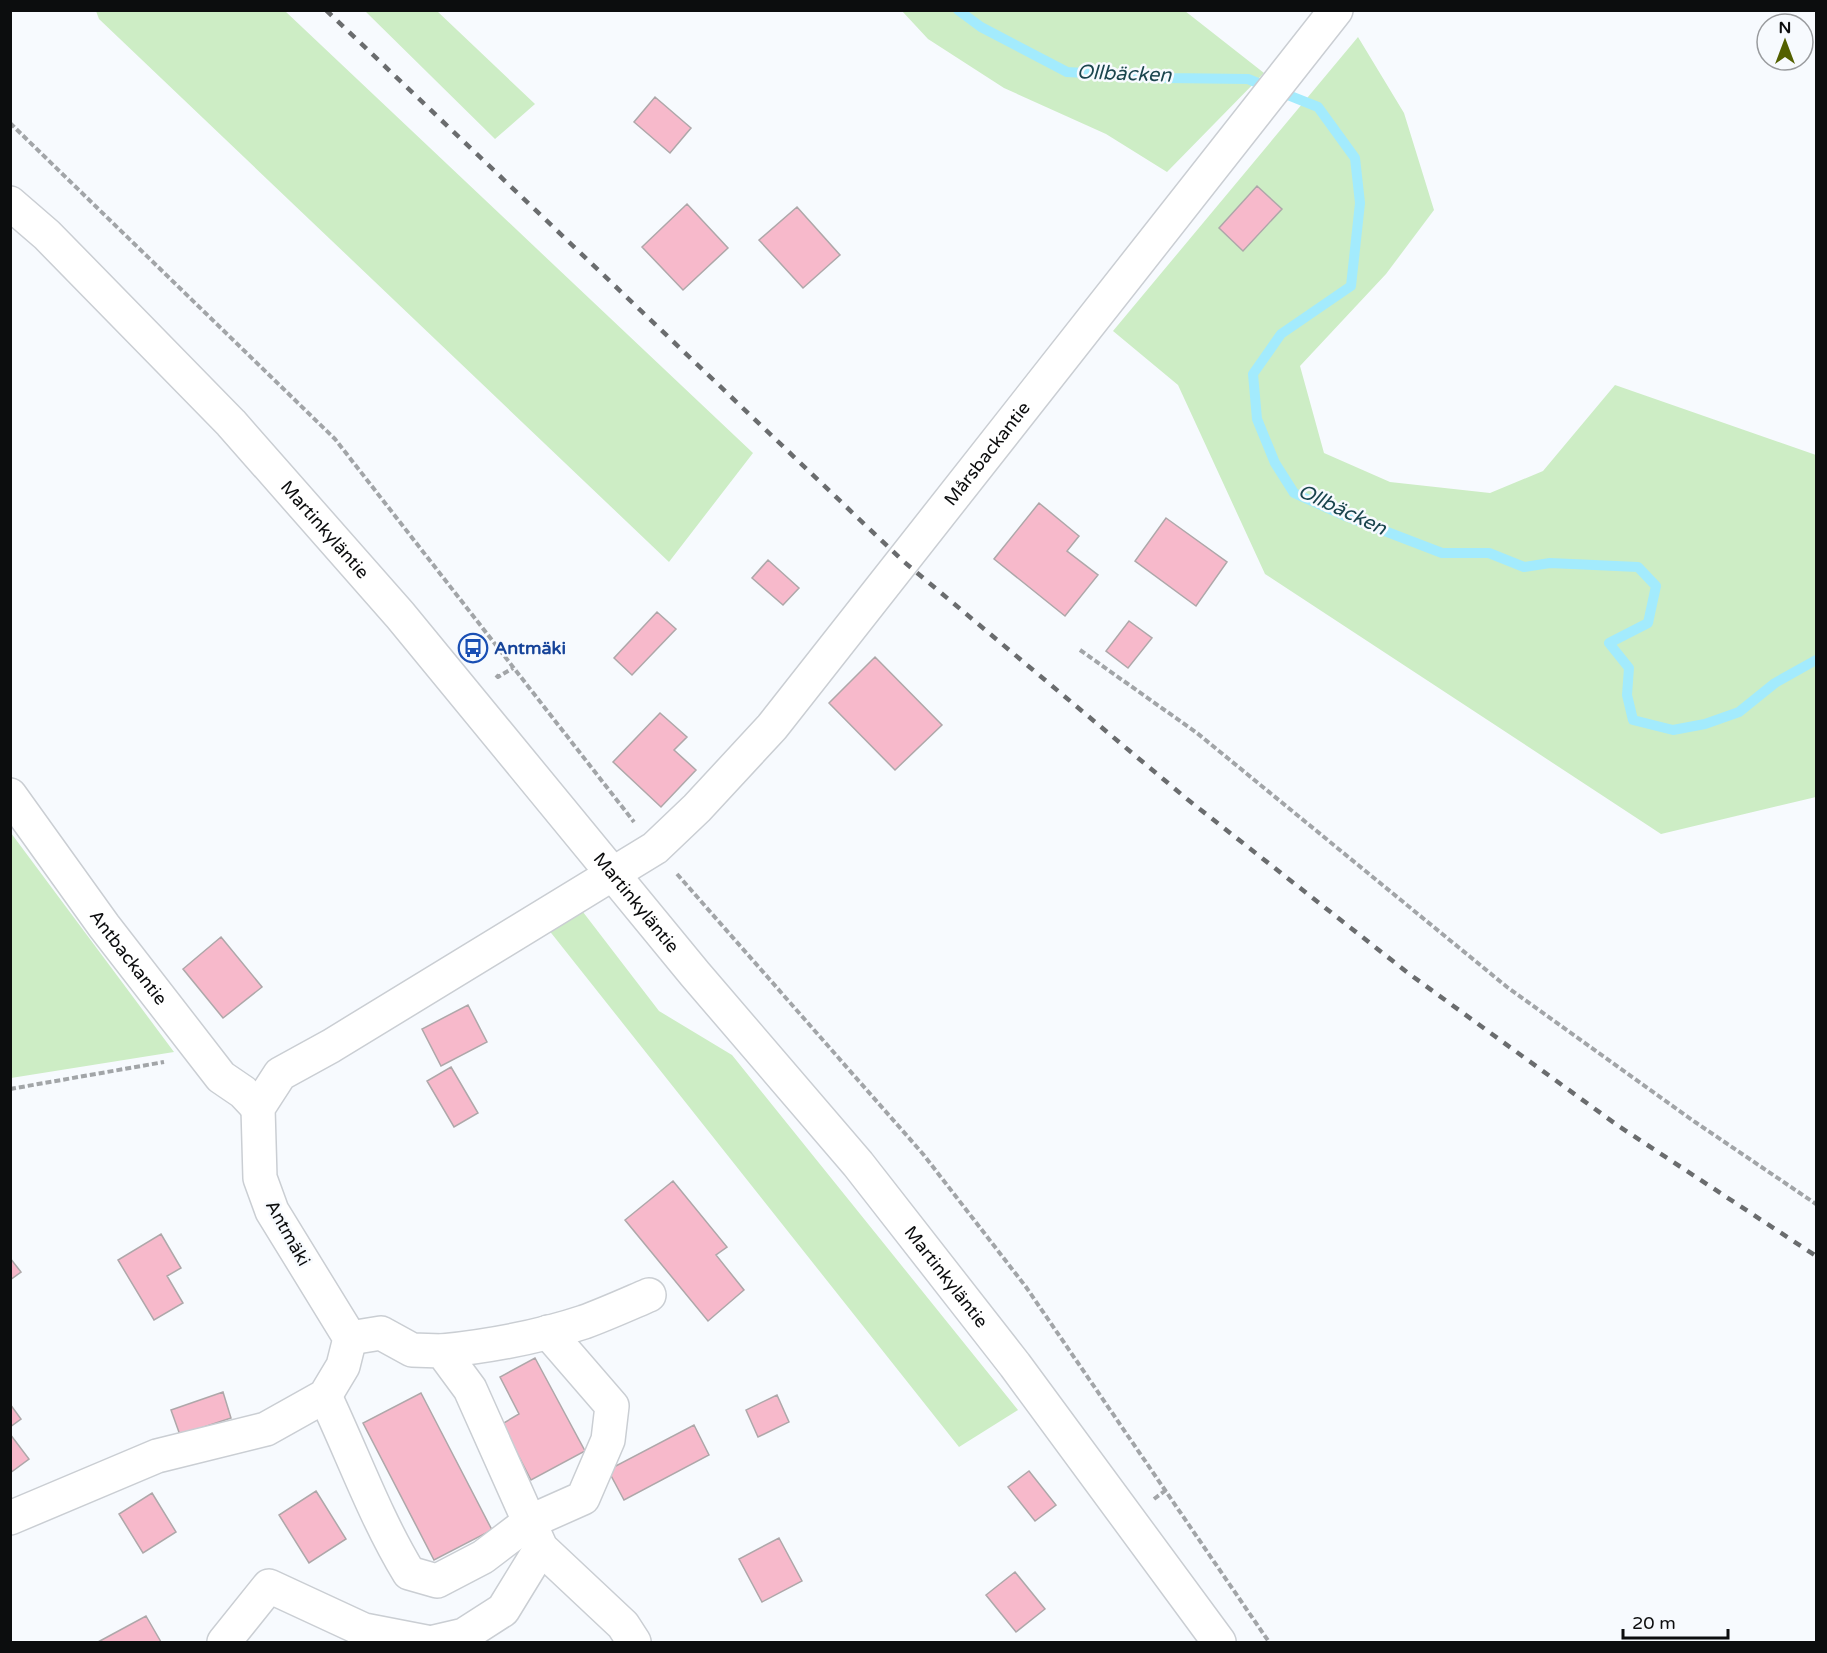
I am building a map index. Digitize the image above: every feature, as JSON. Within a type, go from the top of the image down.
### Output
[{"type":"street","name":"Mårsbackantie","points":[[612,874],[655,848],[697,808],[772,727],[1336,10]]},
{"type":"street","name":"Martinkyläntie","points":[[10,203],[47,235],[231,423],[400,615],[612,874],[858,1164],[1015,1365],[1218,1642]]},
{"type":"street","name":"Antbackantie","points":[[10,795],[104,926],[221,1077],[243,1092],[258,1108]]},
{"type":"street","points":[[258,1108],[280,1074],[331,1046],[612,874]]},
{"type":"street","name":"Antmäki","points":[[258,1108],[260,1178],[272,1211],[350,1338]]},
{"type":"street","points":[[10,1518],[157,1456],[266,1429],[325,1396],[343,1366],[350,1338],[381,1333],[412,1350],[442,1351],[475,1348],[585,1322],[649,1295]]},
{"type":"street","points":[[325,1396],[389,1540],[409,1573],[437,1581],[483,1557],[535,1535],[583,1498],[608,1440],[612,1406],[548,1332]]},
{"type":"street","points":[[442,1351],[470,1389],[535,1535],[623,1625],[634,1642]]},
{"type":"street","points":[[454,1640],[503,1610],[535,1535]]},
{"type":"street","points":[[224,1642],[269,1586],[364,1630],[426,1642]]},
{"type":"path","points":[[1080,650],[1197,733],[1507,987],[1695,1122],[1816,1204]]},
{"type":"path","points":[[492,670],[498,677],[513,668]]},
{"type":"path","points":[[10,1089],[203,1054]]},
{"type":"green space","points":[[96,11],[285,11],[753,453],[669,562],[99,19]]},
{"type":"green space","points":[[365,11],[437,11],[535,104],[495,139]]},
{"type":"green space","points":[[902,11],[1185,11],[1264,73],[1167,172],[1106,134],[1004,88],[928,39]]},
{"type":"green space","points":[[1358,37],[1404,113],[1434,210],[1386,274],[1300,366],[1324,453],[1390,482],[1490,493],[1543,471],[1615,385],[1816,455],[1816,797],[1661,834],[1265,574],[1178,385],[1113,331]]},
{"type":"green space","points":[[11,833],[174,1052],[11,1078]]},
{"type":"green space","points":[[583,912],[659,1011],[732,1055],[1018,1410],[959,1447],[548,929]]},
{"type":"building","points":[[655,97],[691,128],[670,153],[634,122]]},
{"type":"building","points":[[1257,186],[1282,209],[1243,251],[1219,228]]},
{"type":"building","points":[[687,204],[728,248],[683,290],[642,247]]},
{"type":"building","points":[[797,207],[840,255],[803,288],[759,240]]},
{"type":"building","points":[[1039,503],[1079,536],[1067,551],[1098,575],[1065,616],[994,559]]},
{"type":"building","points":[[1166,518],[1227,562],[1196,606],[1135,561]]},
{"type":"building","points":[[768,560],[799,588],[783,605],[752,578]]},
{"type":"building","points":[[657,612],[676,629],[632,675],[614,658]]},
{"type":"building","points":[[1129,621],[1152,638],[1128,668],[1106,651]]},
{"type":"building","points":[[875,657],[942,725],[895,770],[829,703]]},
{"type":"building","points":[[660,713],[687,737],[674,750],[696,770],[661,807],[613,762]]},
{"type":"building","points":[[221,937],[262,987],[223,1018],[183,969]]},
{"type":"building","points":[[468,1005],[487,1042],[441,1066],[422,1029]]},
{"type":"building","points":[[451,1067],[478,1113],[454,1127],[427,1081]]},
{"type":"building","points":[[673,1181],[727,1247],[716,1255],[744,1290],[708,1321],[625,1220]]},
{"type":"building","points":[[161,1234],[181,1268],[167,1276],[183,1303],[154,1320],[118,1260]]},
{"type":"building","points":[[10,1258],[21,1272],[10,1280]]},
{"type":"building","points":[[535,1358],[585,1451],[531,1480],[502,1424],[519,1414],[500,1377]]},
{"type":"building","points":[[223,1392],[231,1418],[180,1435],[171,1410]]},
{"type":"building","points":[[421,1393],[492,1530],[434,1560],[363,1423]]},
{"type":"building","points":[[777,1395],[789,1422],[758,1437],[746,1410]]},
{"type":"building","points":[[10,1404],[21,1419],[10,1427]]},
{"type":"building","points":[[694,1425],[709,1455],[624,1500],[608,1470]]},
{"type":"building","points":[[10,1434],[29,1459],[10,1473]]},
{"type":"building","points":[[1029,1471],[1056,1505],[1035,1521],[1008,1487]]},
{"type":"building","points":[[316,1491],[346,1539],[309,1563],[279,1515]]},
{"type":"building","points":[[152,1493],[176,1532],[143,1553],[119,1514]]},
{"type":"building","points":[[779,1538],[802,1581],[762,1602],[739,1559]]},
{"type":"building","points":[[1015,1572],[1045,1609],[1016,1632],[986,1595]]},
{"type":"building","points":[[146,1616],[161,1642],[98,1642]]},
{"type":"waterway","name":"Ollbäcken","points":[[958,10],[981,27],[1067,72],[1167,78],[1248,79],[1318,107],[1355,158],[1360,203],[1351,286],[1281,334],[1253,374],[1257,419],[1275,463],[1294,493],[1343,515],[1442,553],[1489,553],[1524,567],[1550,563],[1638,567],[1656,586],[1648,623],[1609,643],[1629,668],[1627,695],[1633,720],[1673,730],[1705,724],[1739,712],[1775,683],[1816,660]]},
{"type":"railway","points":[[326,10],[903,561],[1187,799],[1408,973],[1617,1125],[1816,1256]]},
{"type":"place","name":"Antmäki","points":[[473,648]]}]
